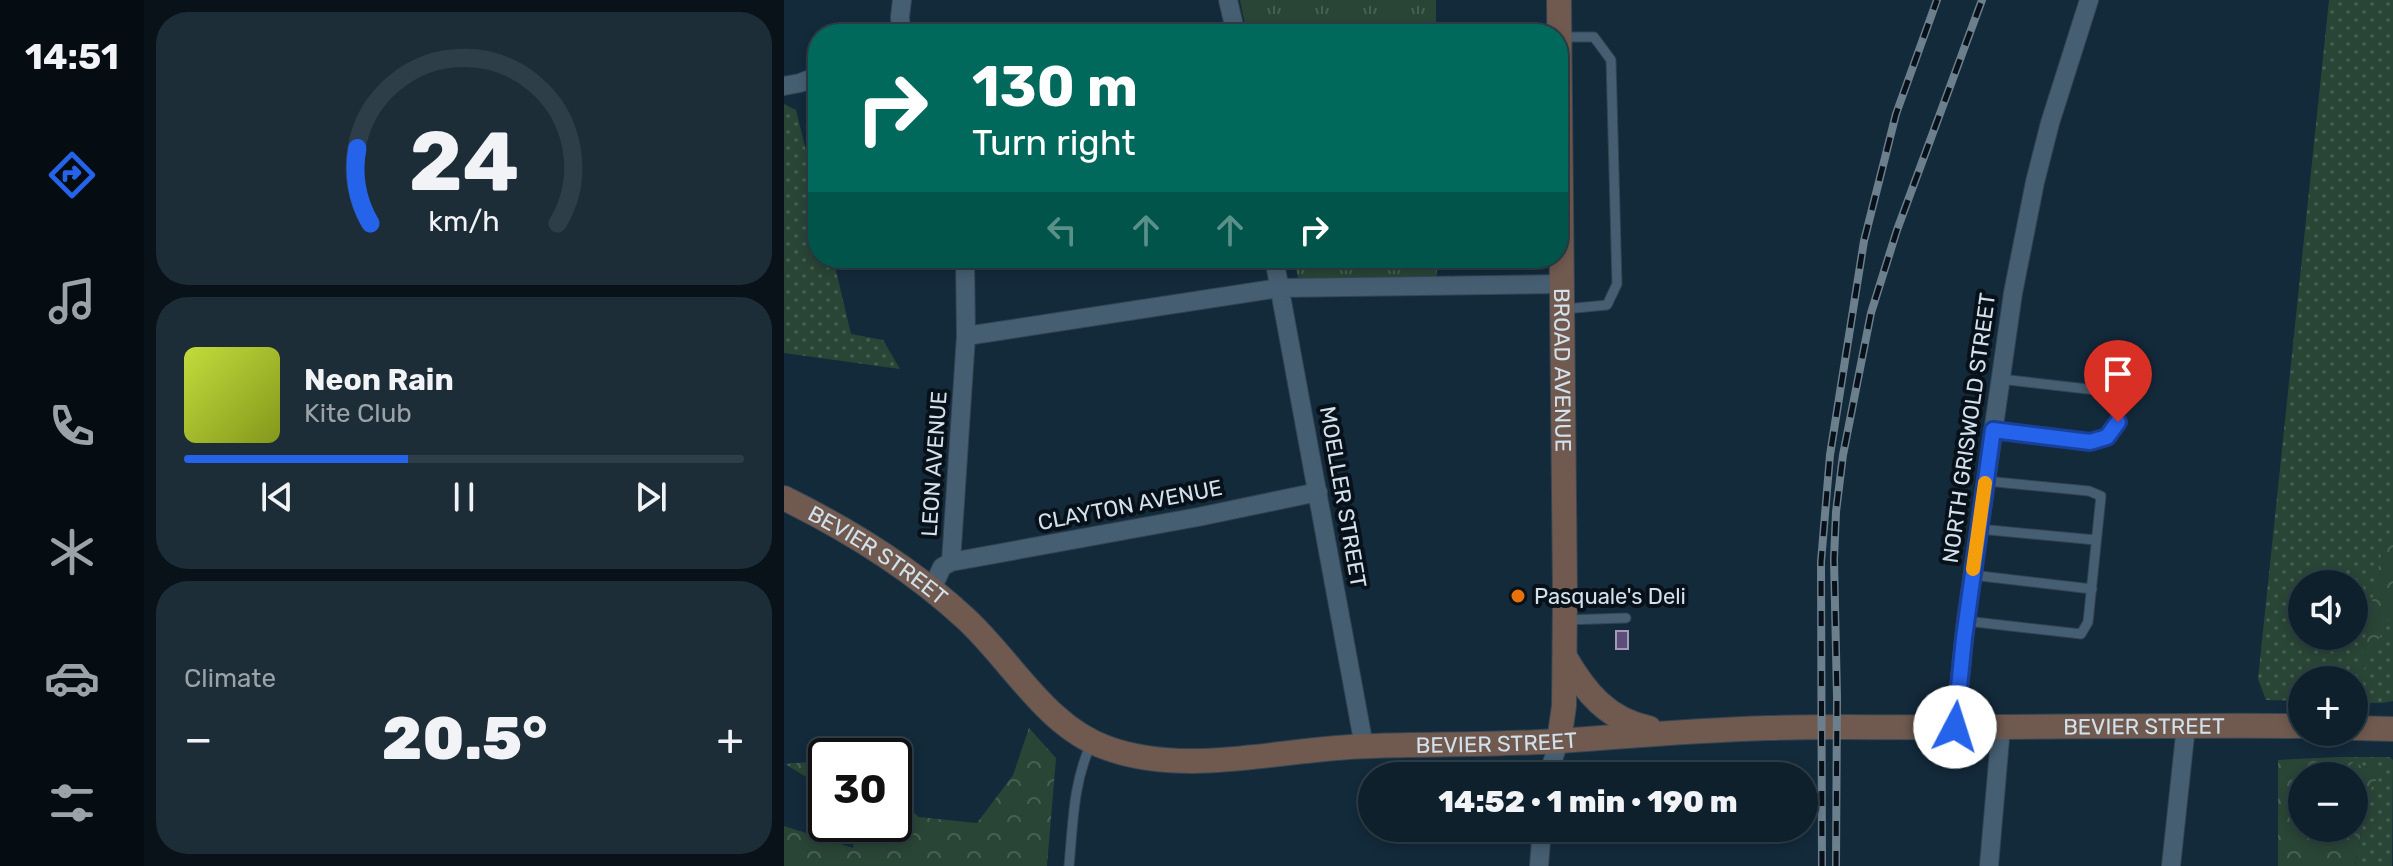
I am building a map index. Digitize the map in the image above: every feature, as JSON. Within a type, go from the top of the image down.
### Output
[{"type":"main road","name":"BROAD AVENUE","points":[[1559,0],[1559,24]]},
{"type":"main road","name":"BROAD AVENUE","points":[[1559,741],[1564,714],[1565,657],[1563,268]]},
{"type":"main road","name":"BEVIER STREET","points":[[784,498],[859,539],[932,589],[989,641],[1067,725],[1092,742],[1151,760],[1188,760],[1364,746],[1559,741],[1769,728],[2288,726]]},
{"type":"main road","points":[[1565,657],[1590,695],[1605,709],[1630,724],[1679,732]]},
{"type":"main road","points":[[2368,728],[2393,729]]},
{"type":"street","points":[[900,24],[902,0]]},
{"type":"street","points":[[1228,0],[1234,24]]},
{"type":"street","name":"NORTH GRISWOLD STREET","points":[[1955,727],[1972,575],[2013,293],[2050,123],[2089,0]]},
{"type":"street","points":[[784,86],[808,80]]},
{"type":"street","name":"LEON AVENUE","points":[[932,589],[942,567],[951,562],[966,336],[965,268]]},
{"type":"street","name":"MOELLER STREET","points":[[1276,268],[1364,746]]},
{"type":"street","points":[[966,336],[1279,288],[1563,284]]},
{"type":"street","name":"CLAYTON AVENUE","points":[[951,562],[1318,492]]},
{"type":"street","points":[[2171,866],[2186,726]]},
{"type":"street","points":[[1989,866],[2001,727]]},
{"type":"street","points":[[1552,762],[1559,741]]},
{"type":"street","points":[[1539,866],[1541,842]]},
{"type":"lane","points":[[1564,309],[1607,305],[1617,284],[1611,60],[1594,37],[1568,37]]},
{"type":"lane","points":[[1993,430],[2090,442],[2107,437],[2118,422],[2117,407],[2105,391],[2000,379]]},
{"type":"lane","points":[[1966,621],[2081,634],[2088,622],[2101,496],[2089,491],[1986,481]]},
{"type":"lane","points":[[1979,529],[2096,540]]},
{"type":"lane","points":[[1972,575],[2092,589]]},
{"type":"lane","points":[[1565,620],[1626,618]]},
{"type":"lane","points":[[1069,866],[1075,799],[1083,761],[1092,742]]},
{"type":"green space","points":[[1240,0],[1436,0],[1436,24],[1245,24]]},
{"type":"green space","points":[[2329,0],[2393,0],[2393,701],[2368,703],[2368,666],[2288,666],[2288,701],[2266,700],[2258,679]]},
{"type":"green space","points":[[784,104],[796,110],[808,159],[808,268],[835,268],[851,334],[883,340],[900,369],[784,353]]},
{"type":"green space","points":[[1296,268],[1437,268],[1437,285],[1300,288]]},
{"type":"green space","points":[[2393,525],[2393,613],[2366,666],[2360,666],[2363,650],[2368,650],[2368,623],[2382,549]]},
{"type":"green space","points":[[1029,728],[1056,758],[1047,866],[784,866],[784,826],[808,834],[808,842],[834,842],[853,848],[854,842],[912,842],[912,811],[919,817],[977,823],[1013,775]]},
{"type":"green space","points":[[2339,757],[2390,757],[2393,760],[2392,866],[2355,866],[2359,842],[2368,842],[2368,794],[2379,773],[2368,769],[2368,762],[2352,762]]},
{"type":"green space","points":[[2339,757],[2352,762],[2288,762],[2288,842],[2359,842],[2355,866],[2278,866],[2278,760]]},
{"type":"green space","points":[[808,762],[808,778],[785,764]]},
{"type":"green space","points":[[2368,768],[2380,773],[2368,794]]},
{"type":"building","points":[[1616,631],[1628,631],[1628,649],[1616,649]]},
{"type":"railway","points":[[1822,866],[1821,562],[1830,455],[1864,241],[1896,114],[1937,0]]},
{"type":"railway","points":[[1836,866],[1834,559],[1843,455],[1871,313],[1897,230],[1982,0]]},
{"type":"slow traffic","points":[[1973,569],[1985,483]]},
{"type":"place","name":"Pasquale's Deli","points":[[1518,596]]},
{"type":"route","points":[[1955,727],[1993,430],[2090,442],[2107,437],[2118,422]]}]
